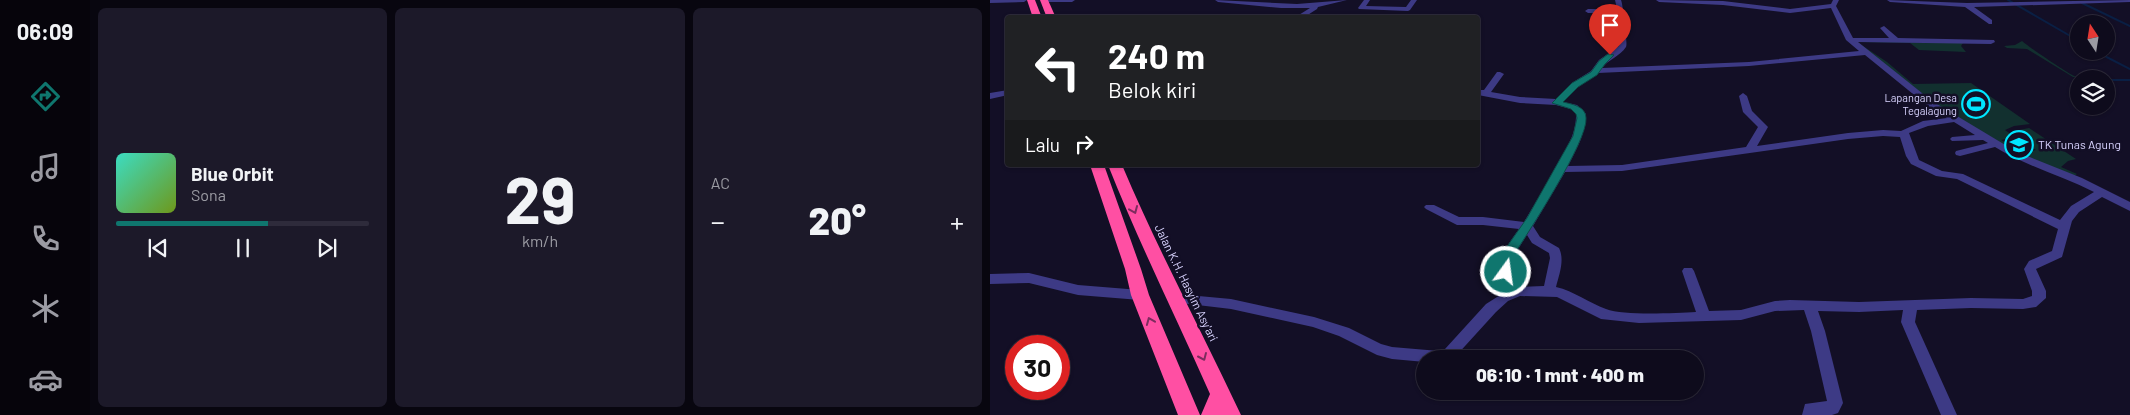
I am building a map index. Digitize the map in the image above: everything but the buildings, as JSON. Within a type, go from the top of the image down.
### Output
[{"type":"highway","points":[[1031,0],[1037,15]]},
{"type":"highway","points":[[1044,0],[1051,15]]},
{"type":"highway","points":[[1098,167],[1133,269],[1140,296],[1189,415]]},
{"type":"highway","name":"Jalan K.H. Hasyim Asy'ari","points":[[1116,167],[1139,224],[1178,299],[1230,415]]},
{"type":"highway","points":[[1212,415],[1220,394]]},
{"type":"street","points":[[990,1],[1024,0]]},
{"type":"street","points":[[1044,0],[1072,0]]},
{"type":"street","points":[[1218,0],[1270,6],[1318,6],[1344,0]]},
{"type":"street","points":[[1367,0],[1358,10],[1380,8],[1408,9],[1414,0]]},
{"type":"street","points":[[1557,103],[1575,85],[1596,71],[1602,62],[1620,50],[1624,44],[1620,26],[1620,3],[1618,0]]},
{"type":"street","points":[[1659,0],[1723,3],[1796,11],[1834,3],[1850,40],[1938,109],[1958,119],[2014,154],[2102,192],[2130,207]]},
{"type":"street","points":[[1755,0],[1758,8]]},
{"type":"street","points":[[1890,0],[1968,3],[2130,0]]},
{"type":"street","points":[[1968,3],[1989,22]]},
{"type":"street","points":[[1302,15],[1318,6]]},
{"type":"street","points":[[1375,15],[1380,8]]},
{"type":"street","points":[[1396,15],[1400,9]]},
{"type":"street","points":[[1588,10],[1620,12]]},
{"type":"street","points":[[1884,28],[1895,40]]},
{"type":"street","points":[[1850,40],[1991,42]]},
{"type":"street","points":[[1906,40],[1914,45],[1949,45]]},
{"type":"street","points":[[1596,71],[1743,64],[1866,53]]},
{"type":"street","points":[[1482,92],[1500,74]]},
{"type":"street","points":[[1482,92],[1520,100],[1557,103],[1578,109],[1582,118],[1578,136],[1560,169],[1527,226],[1507,255],[1505,262],[1512,293]]},
{"type":"street","points":[[990,96],[1005,93]]},
{"type":"street","points":[[1743,96],[1748,112],[1763,128],[1749,151]]},
{"type":"street","points":[[1917,112],[1938,109]]},
{"type":"street","points":[[1560,169],[1622,168],[1848,136],[1883,133],[1904,134],[1906,131],[1926,123],[1958,119]]},
{"type":"street","points":[[1904,134],[1911,156],[1915,162],[1940,174],[1959,176],[2064,227]]},
{"type":"street","points":[[1955,139],[1986,137]]},
{"type":"street","points":[[1960,153],[1996,144]]},
{"type":"street","points":[[1178,299],[1231,304],[1314,322],[1344,332],[1377,349],[1406,355],[1435,357],[1450,353],[1491,308],[1512,293],[1535,290],[1549,291],[1575,300],[1606,315],[1639,318],[1741,315],[1776,306],[2023,304],[2035,302],[2039,298],[2039,291],[2030,269],[2037,261],[2051,258],[2058,254],[2066,220],[2075,209],[2102,192]]},
{"type":"street","points":[[1430,207],[1448,215],[1457,222],[1483,221],[1527,226]]},
{"type":"street","points":[[1527,226],[1536,240],[1555,251],[1556,258],[1549,291]]},
{"type":"street","points":[[1688,271],[1704,317]]},
{"type":"street","points":[[990,278],[1029,278],[1078,290],[1140,296]]},
{"type":"street","points":[[1809,306],[1818,331],[1835,403],[1832,408],[1811,409],[1810,415]]},
{"type":"street","points":[[1911,306],[1908,322],[1949,415]]},
{"type":"green space","points":[[1853,41],[1963,43],[1961,46],[1966,52],[1919,50],[1910,43],[1857,42],[1887,62],[1913,84],[1971,83],[2030,124],[2014,126],[2005,130],[2012,135],[2019,130],[2029,128],[2076,159],[2068,161],[2061,167],[2077,174],[2074,176],[2022,155],[1941,108]],"holes":[[[2015,137],[2036,150],[2021,153],[2001,140]]]},
{"type":"green space","points":[[2022,41],[2070,75],[2027,49],[2007,48],[2004,46],[2015,45]]},
{"type":"waterway","points":[[2008,0],[2070,36]]},
{"type":"waterway","points":[[2082,3],[2130,26]]},
{"type":"waterway","points":[[2112,60],[2130,69]]},
{"type":"waterway","points":[[2115,80],[2130,80]]},
{"type":"place","name":"Lapangan Desa Tegalagung","points":[[1976,104]]},
{"type":"place","name":"TK Tunas Agung","points":[[2019,145]]},
{"type":"route","points":[[1506,272],[1505,262],[1507,255],[1532,219],[1578,136],[1582,118],[1578,109],[1557,103],[1575,85],[1594,73],[1610,55]]}]
